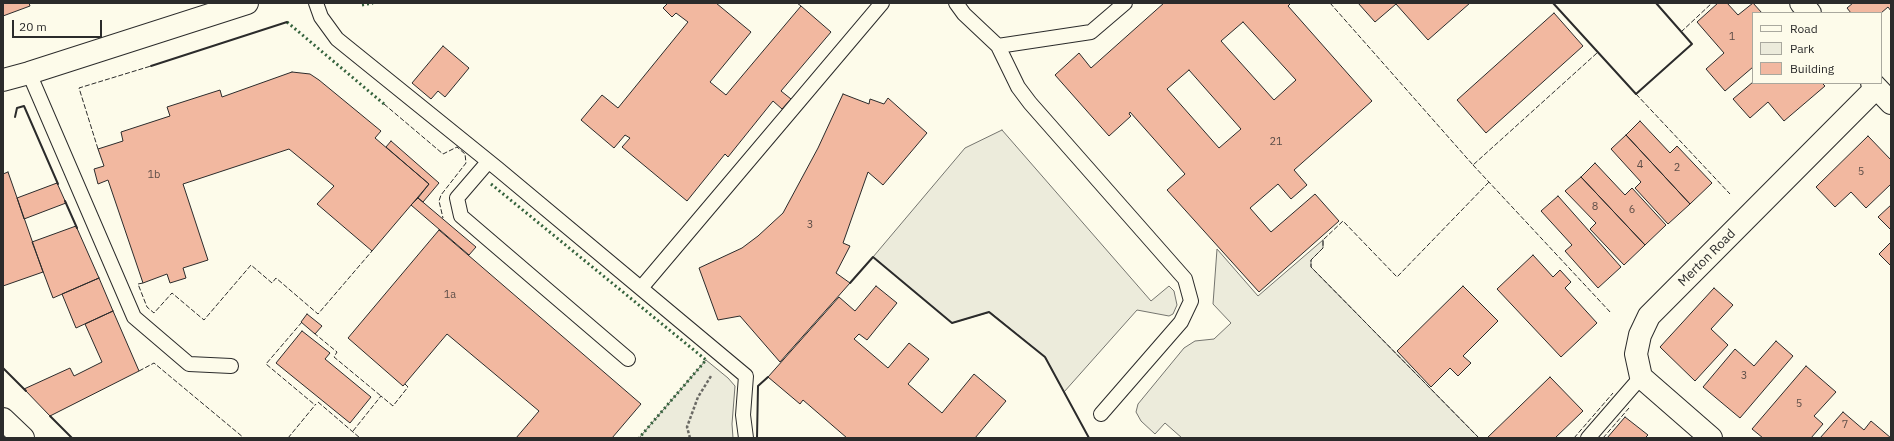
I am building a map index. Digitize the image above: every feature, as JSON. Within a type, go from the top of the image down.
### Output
[{"type":"street","points":[[3,80],[29,74],[246,3]]},
{"type":"street","points":[[1801,3],[1809,12]]},
{"type":"street","points":[[1874,85],[1891,103]]},
{"type":"street","name":"Merton Road","points":[[1641,377],[1636,354],[1640,335],[1649,316],[1874,85]]},
{"type":"street","points":[[1641,377],[1711,438]]},
{"type":"street","points":[[3,419],[22,438]]},
{"type":"lane","points":[[316,3],[320,18],[337,39],[746,376],[743,415],[746,438]]},
{"type":"lane","points":[[641,288],[882,3]]},
{"type":"lane","points":[[956,3],[964,14],[998,46],[1018,87],[1030,103],[1185,279],[1191,301],[1182,322],[1101,414]]},
{"type":"lane","points":[[998,46],[1090,32],[1125,3]]},
{"type":"lane","points":[[29,74],[134,317],[189,364],[231,366]]},
{"type":"lane","points":[[488,162],[457,198],[460,216],[628,359]]},
{"type":"lane","points":[[1588,438],[1641,377]]},
{"type":"path","points":[[690,438],[687,427],[698,397],[712,374],[725,359]]},
{"type":"green space","points":[[1002,130],[1151,301],[1169,286],[1174,291],[1177,305],[1173,314],[1169,316],[1137,310],[1064,392],[1045,357],[990,312],[952,323],[873,257],[965,148]]},
{"type":"green space","points":[[1323,240],[1323,248],[1311,260],[1311,267],[1479,438],[1182,438],[1165,423],[1155,434],[1141,421],[1136,412],[1138,404],[1184,348],[1195,341],[1214,339],[1231,323],[1213,304],[1217,249],[1258,296]]},
{"type":"green space","points":[[706,360],[728,378],[735,386],[732,424],[733,438],[639,438]]},
{"type":"building","points":[[3,3],[29,3],[30,6],[3,16]]},
{"type":"building","points":[[668,3],[716,3],[751,32],[710,82],[726,95],[801,6],[831,32],[781,91],[791,99],[782,109],[773,101],[728,157],[725,154],[687,201],[622,147],[630,138],[625,135],[614,148],[581,120],[602,95],[618,108],[688,22],[676,13],[672,17],[663,8]]},
{"type":"building","points":[[1164,3],[1291,3],[1288,6],[1372,101],[1294,170],[1307,185],[1291,199],[1278,184],[1250,208],[1271,232],[1315,194],[1339,221],[1259,292],[1167,190],[1185,174],[1130,112],[1129,114],[1131,116],[1109,136],[1055,75],[1079,53],[1091,68]],"holes":[[[1243,22],[1296,80],[1274,100],[1221,41]],[[1189,70],[1241,129],[1219,148],[1167,89]]]},
{"type":"building","points":[[1358,3],[1470,3],[1428,40],[1396,4],[1375,22]]},
{"type":"building","points":[[1718,3],[1727,3],[1738,15],[1753,3],[1761,12],[1752,12],[1752,68],[1725,91],[1706,69],[1724,53],[1697,22]]},
{"type":"building","points":[[1853,3],[1891,3],[1891,11],[1888,7],[1882,12],[1850,12],[1847,8]]},
{"type":"building","points":[[1554,13],[1583,46],[1486,133],[1457,100]]},
{"type":"building","points":[[443,46],[469,68],[445,97],[438,91],[431,99],[412,83]]},
{"type":"building","points":[[292,72],[310,74],[319,80],[381,131],[375,138],[429,184],[372,251],[317,204],[334,186],[289,149],[183,184],[208,260],[183,268],[186,278],[170,283],[167,274],[143,283],[108,180],[98,184],[94,169],[104,166],[98,149],[123,141],[121,132],[170,116],[167,107],[220,90],[222,97]]},
{"type":"building","points":[[1752,83],[1823,84],[1825,86],[1784,121],[1768,102],[1750,118],[1733,99]]},
{"type":"building","points":[[843,94],[869,104],[870,99],[884,104],[888,98],[927,133],[883,185],[868,172],[843,243],[850,246],[836,273],[850,283],[780,362],[740,316],[718,320],[699,268],[742,248],[758,236],[783,213],[818,148]]},
{"type":"building","points":[[1640,121],[1670,153],[1677,146],[1712,183],[1690,204],[1626,135]]},
{"type":"building","points":[[1626,135],[1690,204],[1668,224],[1635,188],[1641,182],[1611,149]]},
{"type":"building","points":[[1868,136],[1891,160],[1891,184],[1866,208],[1851,192],[1835,207],[1816,187]]},
{"type":"building","points":[[391,141],[439,183],[423,202],[418,198],[429,184],[386,147]]},
{"type":"building","points":[[1595,163],[1625,195],[1632,188],[1666,225],[1645,245],[1581,177]]},
{"type":"building","points":[[8,172],[43,272],[3,286],[3,174]]},
{"type":"building","points":[[1581,177],[1645,245],[1624,265],[1590,229],[1596,223],[1565,191]]},
{"type":"building","points":[[57,183],[66,203],[24,219],[17,198]]},
{"type":"building","points":[[1558,196],[1621,267],[1598,288],[1565,251],[1572,245],[1541,211]]},
{"type":"building","points":[[418,198],[476,247],[469,255],[411,205]]},
{"type":"building","points":[[1891,205],[1891,230],[1878,217]]},
{"type":"building","points":[[76,226],[99,278],[53,298],[32,242]]},
{"type":"building","points":[[439,230],[641,404],[612,438],[516,438],[539,411],[447,334],[403,386],[348,338]]},
{"type":"building","points":[[1891,242],[1891,266],[1879,254]]},
{"type":"building","points":[[1533,255],[1553,277],[1560,270],[1571,282],[1565,288],[1597,323],[1561,357],[1497,289]]},
{"type":"building","points":[[99,278],[113,311],[76,328],[62,294]]},
{"type":"building","points":[[876,286],[897,303],[867,340],[859,334],[854,339],[888,368],[909,343],[929,359],[908,384],[942,413],[974,374],[1006,401],[975,438],[847,438],[803,400],[800,404],[768,377],[839,297],[855,311]]},
{"type":"building","points":[[1463,286],[1498,321],[1463,356],[1471,363],[1458,376],[1450,368],[1431,387],[1397,351]]},
{"type":"building","points":[[1714,288],[1733,305],[1711,329],[1728,345],[1695,381],[1660,347]]},
{"type":"building","points":[[113,311],[139,371],[50,416],[24,389],[70,368],[74,376],[102,362],[85,324]]},
{"type":"building","points":[[307,314],[322,326],[315,334],[301,322]]},
{"type":"building","points":[[302,331],[330,353],[325,359],[371,397],[350,423],[276,363]]},
{"type":"building","points":[[1776,341],[1793,356],[1740,418],[1703,387],[1735,349],[1754,366]]},
{"type":"building","points":[[1806,366],[1836,392],[1814,416],[1823,424],[1811,438],[1763,438],[1752,429]]},
{"type":"building","points":[[1550,377],[1583,411],[1555,438],[1487,438]]},
{"type":"building","points":[[1843,412],[1864,430],[1871,421],[1891,438],[1820,438]]},
{"type":"building","points":[[1625,417],[1648,435],[1645,438],[1607,438]]},
{"type":"hedge","points":[[362,5],[373,3]]},
{"type":"hedge","points":[[287,22],[384,104]]},
{"type":"hedge","points":[[491,184],[706,360],[639,438]]},
{"type":"fence","points":[[797,3],[801,6]]},
{"type":"fence","points":[[1330,3],[1473,165],[1597,53]]},
{"type":"fence","points":[[1681,32],[1712,3]]},
{"type":"fence","points":[[98,149],[79,88],[151,66]]},
{"type":"fence","points":[[1636,94],[1730,194]]},
{"type":"fence","points":[[384,104],[443,154],[457,147],[465,154],[466,163],[441,195],[439,201],[443,218]]},
{"type":"fence","points":[[1473,165],[1611,313]]},
{"type":"fence","points":[[1479,438],[1311,267],[1311,260],[1323,248],[1323,240],[1343,221],[1397,277],[1489,182]]},
{"type":"fence","points":[[143,283],[138,284],[147,307],[154,313],[172,293],[204,320],[251,265],[272,283],[276,278],[318,314],[372,251]]},
{"type":"fence","points":[[302,322],[266,364],[315,405]]},
{"type":"fence","points":[[314,333],[337,352],[334,357],[381,396]]},
{"type":"fence","points":[[139,371],[154,363],[244,438]]},
{"type":"fence","points":[[353,431],[381,396],[393,406],[408,387],[405,384]]},
{"type":"fence","points":[[1574,438],[1613,393]]},
{"type":"fence","points":[[318,402],[360,438]]},
{"type":"fence","points":[[288,438],[316,404]]},
{"type":"fence","points":[[1603,438],[1629,408]]},
{"type":"wall","points":[[1553,3],[1636,94],[1692,44],[1656,3]]},
{"type":"wall","points":[[151,66],[287,22]]},
{"type":"wall","points":[[15,117],[17,108],[24,106],[58,184]]},
{"type":"wall","points":[[65,201],[77,228]]},
{"type":"wall","points":[[850,283],[873,257],[952,323],[989,312],[1045,357],[1089,438]]},
{"type":"wall","points":[[3,368],[26,391]]},
{"type":"wall","points":[[757,438],[758,386],[768,377]]},
{"type":"wall","points":[[50,416],[72,438]]}]
